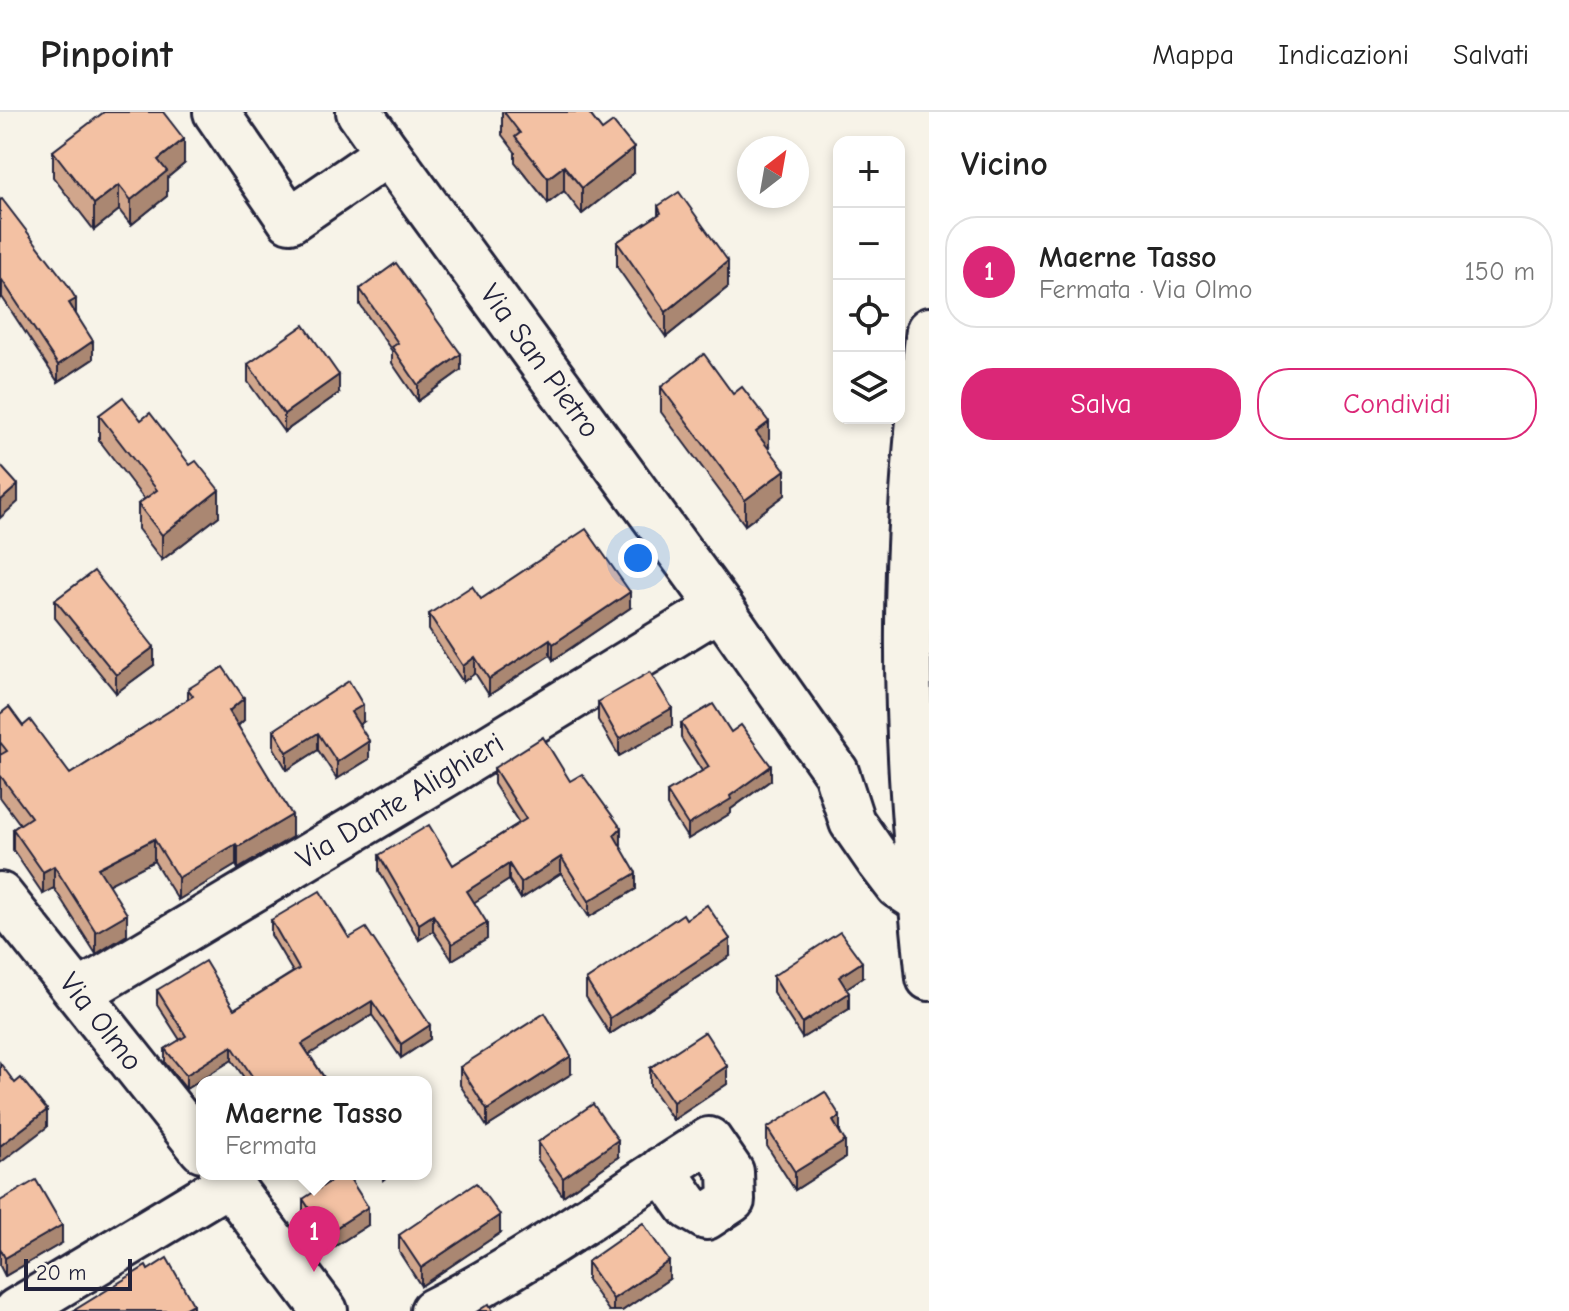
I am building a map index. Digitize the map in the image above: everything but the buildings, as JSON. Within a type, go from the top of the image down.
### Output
[{"type":"street","points":[[216,112],[290,220],[388,153]]},
{"type":"street","name":"Via San Pietro","points":[[359,112],[720,607],[836,772],[852,822],[898,886],[921,901]]},
{"type":"street","points":[[929,330],[915,443],[908,627],[914,804],[929,978]]},
{"type":"street","name":"Via Dante Alighieri","points":[[79,993],[720,607]]},
{"type":"street","name":"Via San Pietro","points":[[836,772],[892,806],[914,804]]},
{"type":"street","name":"Via Olmo","points":[[0,895],[196,1141]]},
{"type":"street","points":[[433,1311],[469,1293],[662,1169]]},
{"type":"street","points":[[16,1311],[222,1180]]},
{"type":"street","points":[[227,1180],[325,1311]]},
{"type":"place","name":"Maerne Tasso","points":[[314,1272]]}]
